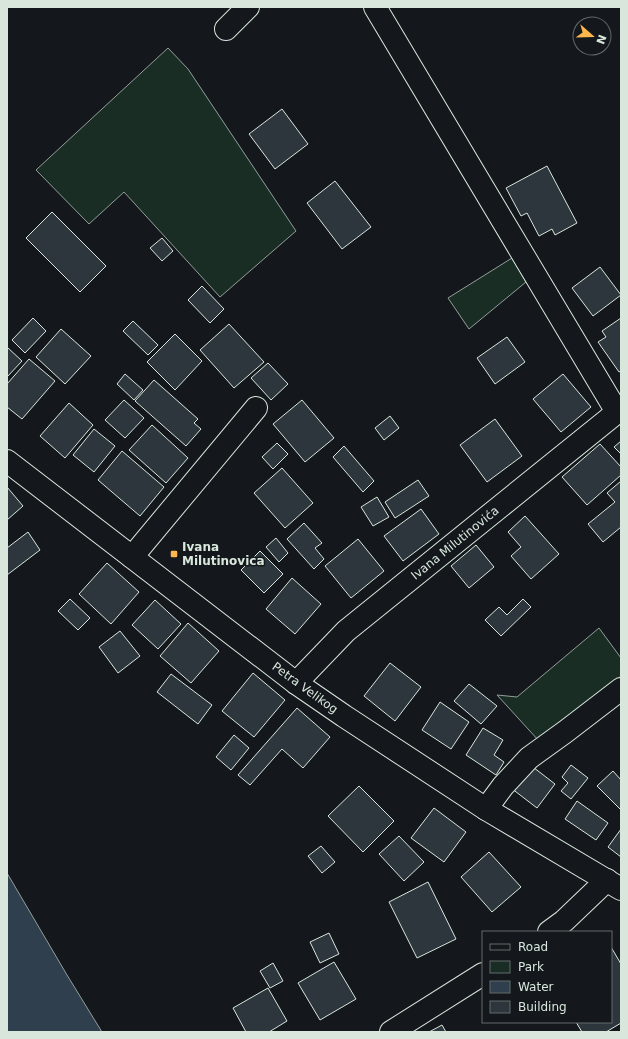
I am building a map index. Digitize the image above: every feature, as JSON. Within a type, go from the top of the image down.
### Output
[{"type":"street","points":[[226,29],[248,7]]},
{"type":"street","points":[[375,7],[619,411]]},
{"type":"street","points":[[132,557],[256,408]]},
{"type":"street","name":"Ivana Milutinovića","points":[[296,683],[346,631],[619,411]]},
{"type":"street","name":"Petra Velikog","points":[[7,462],[296,683],[486,809],[614,885]]},
{"type":"street","points":[[486,809],[503,786],[528,758],[621,689]]},
{"type":"street","points":[[550,931],[614,885]]},
{"type":"street","points":[[391,1032],[482,975]]},
{"type":"green space","points":[[168,48],[188,69],[296,231],[220,297],[124,192],[89,224],[36,170]]},
{"type":"green space","points":[[512,258],[526,282],[469,329],[448,298]]},
{"type":"green space","points":[[599,628],[621,658],[621,676],[539,741],[497,695],[517,697]]},
{"type":"water","points":[[7,873],[67,975],[102,1032],[7,1032]]},
{"type":"building","points":[[282,109],[308,144],[275,169],[249,134]]},
{"type":"building","points":[[547,166],[577,223],[555,235],[552,229],[539,236],[527,213],[521,216],[506,188]]},
{"type":"building","points":[[335,181],[371,227],[342,249],[307,203]]},
{"type":"building","points":[[52,212],[106,266],[80,292],[26,238]]},
{"type":"building","points":[[162,238],[173,251],[162,261],[150,248]]},
{"type":"building","points":[[600,267],[621,295],[593,316],[572,288]]},
{"type":"building","points":[[202,286],[224,309],[210,323],[188,300]]},
{"type":"building","points":[[33,318],[46,331],[25,353],[12,340]]},
{"type":"building","points":[[621,318],[621,371],[619,372],[598,342],[606,337],[602,331]]},
{"type":"building","points":[[133,321],[158,345],[148,355],[123,331]]},
{"type":"building","points":[[229,324],[264,362],[234,388],[200,350]]},
{"type":"building","points":[[61,329],[91,356],[65,384],[36,357]]},
{"type":"building","points":[[175,334],[202,361],[175,390],[147,362]]},
{"type":"building","points":[[507,337],[525,362],[495,384],[477,358]]},
{"type":"building","points":[[7,347],[22,361],[7,377]]},
{"type":"building","points":[[29,359],[55,381],[22,419],[7,407],[7,384]]},
{"type":"building","points":[[268,363],[288,384],[271,400],[251,378]]},
{"type":"building","points":[[125,374],[143,390],[134,400],[117,384]]},
{"type":"building","points":[[563,374],[591,407],[561,432],[533,399]]},
{"type":"building","points":[[154,380],[198,419],[194,423],[201,429],[186,446],[135,401]]},
{"type":"building","points":[[124,400],[144,418],[125,438],[105,420]]},
{"type":"building","points":[[302,400],[334,438],[305,462],[273,424]]},
{"type":"building","points":[[69,403],[93,425],[65,458],[40,436]]},
{"type":"building","points":[[390,416],[399,428],[384,440],[375,428]]},
{"type":"building","points":[[495,419],[522,456],[487,482],[460,445]]},
{"type":"building","points":[[152,425],[188,458],[166,483],[129,450]]},
{"type":"building","points":[[94,429],[115,446],[94,472],[73,455]]},
{"type":"building","points":[[621,441],[621,454],[614,447]]},
{"type":"building","points":[[277,443],[288,454],[273,469],[262,457]]},
{"type":"building","points":[[600,444],[621,467],[621,475],[587,505],[562,477]]},
{"type":"building","points":[[344,446],[374,481],[363,492],[333,457]]},
{"type":"building","points":[[122,451],[164,487],[140,516],[98,480]]},
{"type":"building","points":[[282,468],[313,503],[285,528],[254,493]]},
{"type":"building","points":[[418,480],[429,496],[395,518],[385,502]]},
{"type":"building","points":[[621,481],[621,527],[603,542],[588,524],[615,502],[607,493]]},
{"type":"building","points":[[7,487],[23,506],[7,520]]},
{"type":"building","points":[[377,497],[389,517],[373,526],[361,507]]},
{"type":"building","points":[[421,509],[439,534],[403,561],[384,536]]},
{"type":"building","points":[[525,516],[559,554],[531,579],[511,556],[521,547],[508,532]]},
{"type":"building","points":[[304,523],[322,543],[315,548],[324,559],[314,569],[287,539]]},
{"type":"building","points":[[28,532],[40,550],[7,575],[7,548]]},
{"type":"building","points":[[276,538],[288,553],[279,562],[266,547]]},
{"type":"building","points":[[358,539],[384,571],[351,598],[325,566]]},
{"type":"building","points":[[476,545],[494,567],[469,588],[451,566]]},
{"type":"building","points":[[260,551],[283,574],[264,593],[241,570]]},
{"type":"building","points":[[107,563],[139,592],[111,624],[79,594]]},
{"type":"building","points":[[292,578],[321,604],[295,634],[266,609]]},
{"type":"building","points":[[70,599],[90,618],[78,630],[58,611]]},
{"type":"building","points":[[523,599],[531,607],[501,636],[485,620],[499,607],[507,615]]},
{"type":"building","points":[[155,600],[181,624],[158,649],[132,625]]},
{"type":"building","points":[[188,623],[219,651],[191,683],[160,656]]},
{"type":"building","points":[[120,631],[140,656],[118,673],[99,647]]},
{"type":"building","points":[[390,663],[421,687],[395,721],[364,696]]},
{"type":"building","points":[[253,673],[285,700],[254,737],[222,711]]},
{"type":"building","points":[[171,674],[212,705],[198,724],[157,692]]},
{"type":"building","points":[[469,684],[497,706],[481,724],[454,701]]},
{"type":"building","points":[[440,702],[469,722],[451,749],[422,730]]},
{"type":"building","points":[[297,708],[330,737],[303,768],[282,749],[250,785],[238,775]]},
{"type":"building","points":[[483,728],[503,740],[494,755],[504,762],[496,775],[466,755]]},
{"type":"building","points":[[234,735],[249,748],[231,770],[216,757]]},
{"type":"building","points":[[529,764],[555,784],[537,808],[511,788]]},
{"type":"building","points":[[571,765],[588,778],[571,799],[561,791],[568,783],[562,777]]},
{"type":"building","points":[[613,771],[621,780],[621,810],[597,786]]},
{"type":"building","points":[[359,786],[394,821],[363,852],[328,816]]},
{"type":"building","points":[[577,801],[608,823],[596,840],[565,819]]},
{"type":"building","points":[[434,808],[466,832],[444,862],[411,838]]},
{"type":"building","points":[[621,829],[621,857],[608,847]]},
{"type":"building","points":[[399,836],[424,862],[404,881],[379,854]]},
{"type":"building","points":[[321,846],[335,862],[322,873],[308,856]]},
{"type":"building","points":[[489,852],[521,887],[492,912],[461,877]]},
{"type":"building","points":[[428,882],[456,939],[417,958],[389,902]]},
{"type":"building","points":[[329,933],[339,954],[320,963],[310,942]]},
{"type":"building","points":[[612,949],[621,964],[621,1023],[606,1032],[582,1032],[577,1023],[612,1023]]},
{"type":"building","points":[[334,962],[356,999],[320,1020],[298,983]]},
{"type":"building","points":[[273,963],[283,981],[270,988],[260,971]]},
{"type":"building","points":[[268,988],[287,1021],[269,1032],[246,1032],[233,1008]]},
{"type":"building","points":[[442,1025],[446,1032],[429,1032]]},
{"type":"place","name":"Ivana Milutinovica","points":[[174,554]]}]
